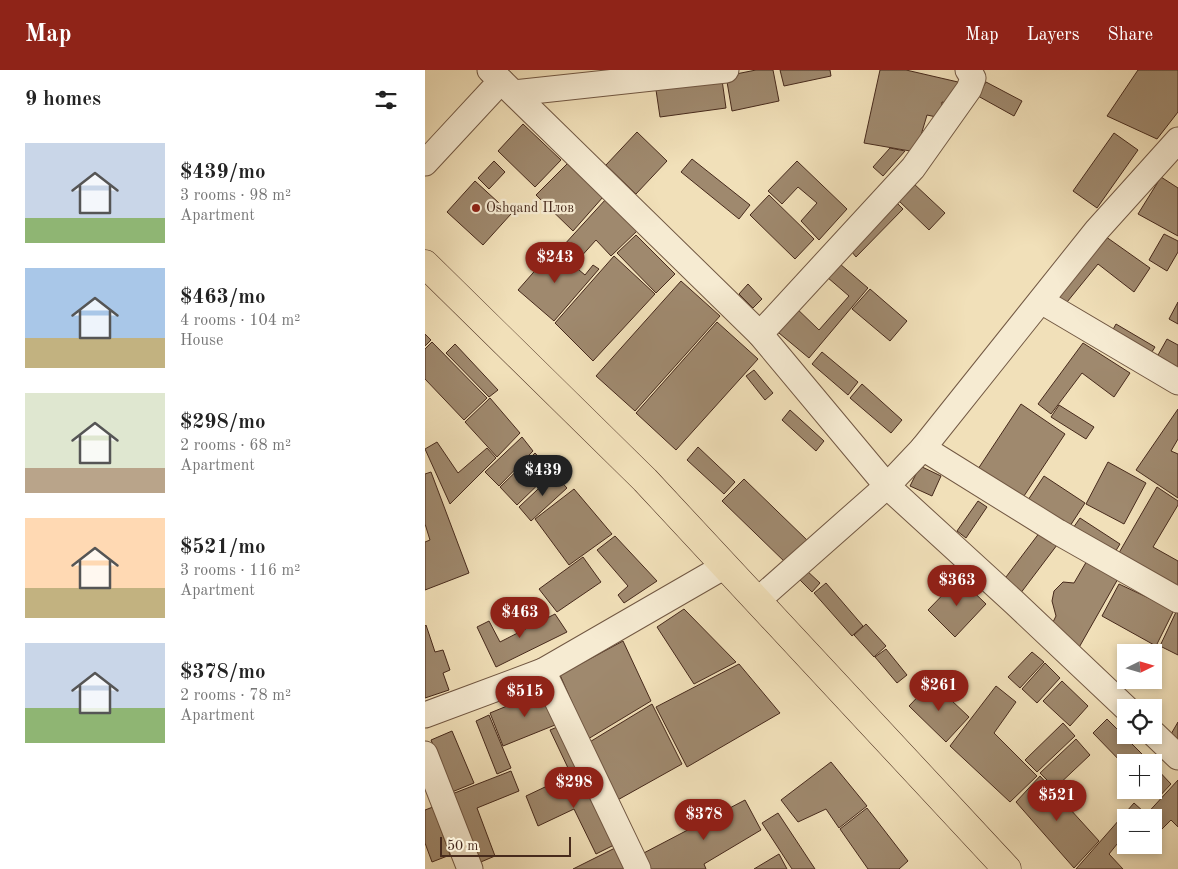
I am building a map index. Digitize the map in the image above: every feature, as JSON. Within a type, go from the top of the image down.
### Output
[{"type":"main road","points":[[425,264],[645,480],[1007,869]]},
{"type":"street","points":[[425,163],[502,82],[726,70]]},
{"type":"street","points":[[760,334],[913,168],[969,89],[973,78],[968,70]]},
{"type":"street","points":[[502,82],[760,334],[887,486],[1117,699]]},
{"type":"street","points":[[757,601],[887,486],[923,448],[1097,230],[1174,151]]},
{"type":"street","points":[[1041,301],[1178,382]]},
{"type":"street","points":[[923,448],[1057,532],[1178,600]]},
{"type":"street","points":[[425,715],[543,671],[725,566]]},
{"type":"street","points":[[543,671],[638,869]]},
{"type":"street","points":[[1162,742],[1178,757]]},
{"type":"street","points":[[425,754],[470,869]]},
{"type":"building","points":[[756,70],[773,70],[779,101],[732,111],[726,76]]},
{"type":"building","points":[[780,70],[830,70],[831,76],[784,86]]},
{"type":"building","points":[[880,70],[906,70],[958,82],[955,105],[942,102],[941,118],[927,115],[916,152],[864,143]]},
{"type":"building","points":[[1138,70],[1178,70],[1178,112],[1157,139],[1107,116]]},
{"type":"building","points":[[722,80],[726,108],[660,117],[656,90]]},
{"type":"building","points":[[986,82],[1022,101],[1014,116],[978,96]]},
{"type":"building","points":[[523,124],[561,160],[535,187],[498,151]]},
{"type":"building","points":[[637,132],[667,161],[636,194],[606,165]]},
{"type":"building","points":[[1114,133],[1138,150],[1097,208],[1073,191]]},
{"type":"building","points":[[890,148],[905,151],[883,176],[873,167]]},
{"type":"building","points":[[692,159],[750,205],[739,219],[681,172]]},
{"type":"building","points":[[494,161],[505,172],[489,189],[478,178]]},
{"type":"building","points":[[797,161],[847,209],[819,240],[801,221],[817,203],[798,187],[782,204],[768,191]]},
{"type":"building","points":[[568,163],[603,197],[573,231],[536,195]]},
{"type":"building","points":[[1161,177],[1178,188],[1178,236],[1138,214]]},
{"type":"building","points":[[475,181],[511,214],[483,245],[447,212]]},
{"type":"building","points":[[913,183],[945,213],[929,230],[897,199]]},
{"type":"building","points":[[769,195],[814,239],[795,259],[750,215]]},
{"type":"building","points":[[892,198],[903,209],[856,257],[847,246]]},
{"type":"building","points":[[606,199],[638,230],[611,256],[596,240],[578,260],[563,246]]},
{"type":"building","points":[[1102,234],[1150,268],[1134,292],[1098,264],[1063,307],[1051,296]]},
{"type":"building","points":[[1164,234],[1178,241],[1178,252],[1167,271],[1149,260]]},
{"type":"building","points":[[636,235],[675,274],[656,293],[617,253]]},
{"type":"building","points":[[554,249],[585,275],[593,265],[599,269],[554,321],[518,290]]},
{"type":"building","points":[[614,256],[655,294],[593,361],[555,323]]},
{"type":"building","points":[[833,258],[868,288],[809,358],[773,328],[792,304],[819,330],[849,296],[820,271]]},
{"type":"building","points":[[681,281],[720,316],[635,411],[596,376]]},
{"type":"building","points":[[748,284],[762,299],[753,308],[739,294]]},
{"type":"building","points":[[870,289],[907,321],[890,341],[852,309]]},
{"type":"building","points":[[1178,302],[1178,324],[1169,319]]},
{"type":"building","points":[[717,322],[758,359],[676,450],[636,413]]},
{"type":"building","points":[[1116,324],[1155,347],[1148,358],[1110,335]]},
{"type":"building","points":[[425,334],[431,340],[425,346]]},
{"type":"building","points":[[1167,339],[1178,345],[1178,378],[1153,364]]},
{"type":"building","points":[[432,342],[487,398],[464,420],[425,379],[425,349]]},
{"type":"building","points":[[1083,343],[1130,373],[1114,397],[1082,373],[1051,414],[1038,404]]},
{"type":"building","points":[[455,344],[498,390],[489,397],[446,353]]},
{"type":"building","points":[[822,352],[858,382],[848,395],[812,364]]},
{"type":"building","points":[[754,370],[773,393],[765,400],[746,376]]},
{"type":"building","points":[[862,384],[902,420],[891,433],[850,398]]},
{"type":"building","points":[[490,398],[520,433],[497,457],[465,422]]},
{"type":"building","points":[[1021,404],[1065,434],[1022,499],[978,469]]},
{"type":"building","points":[[1059,405],[1094,427],[1086,439],[1051,417]]},
{"type":"building","points":[[1178,409],[1178,439],[1171,451],[1178,454],[1178,498],[1136,470]]},
{"type":"building","points":[[790,410],[824,441],[816,451],[782,420]]},
{"type":"building","points":[[522,437],[533,451],[499,486],[485,472]]},
{"type":"building","points":[[437,442],[458,473],[487,448],[496,458],[450,504],[425,449]]},
{"type":"building","points":[[698,447],[735,482],[724,494],[687,460]]},
{"type":"building","points":[[535,453],[552,471],[517,505],[500,487]]},
{"type":"building","points":[[1108,462],[1146,483],[1124,524],[1086,504]]},
{"type":"building","points":[[920,466],[941,476],[932,496],[910,486]]},
{"type":"building","points":[[431,472],[469,573],[425,590],[425,542],[430,540],[425,524],[425,474]]},
{"type":"building","points":[[554,474],[567,488],[531,521],[519,507]]},
{"type":"building","points":[[1044,476],[1085,503],[1070,526],[1028,500]]},
{"type":"building","points":[[744,479],[809,542],[788,565],[722,501]]},
{"type":"building","points":[[1157,487],[1178,501],[1178,505],[1153,547],[1178,561],[1178,592],[1116,558]]},
{"type":"building","points":[[574,489],[612,534],[569,565],[535,519]]},
{"type":"building","points":[[978,501],[987,507],[966,538],[957,531]]},
{"type":"building","points":[[1080,518],[1120,544],[1112,557],[1071,531]]},
{"type":"building","points":[[1040,532],[1057,545],[1020,594],[1003,581]]},
{"type":"building","points":[[615,536],[657,581],[624,603],[618,595],[628,586],[597,550]]},
{"type":"building","points":[[583,557],[601,582],[557,612],[539,589]]},
{"type":"building","points":[[1088,559],[1119,577],[1077,651],[1049,630],[1056,616],[1052,601],[1054,591],[1063,582],[1074,583]]},
{"type":"building","points":[[805,569],[820,583],[812,592],[797,577]]},
{"type":"building","points":[[959,578],[986,604],[955,637],[928,610]]},
{"type":"building","points":[[826,583],[863,626],[852,636],[814,593]]},
{"type":"building","points":[[1119,584],[1174,610],[1157,644],[1152,644],[1102,616]]},
{"type":"building","points":[[684,609],[736,662],[694,684],[657,627]]},
{"type":"building","points":[[1176,612],[1178,613],[1178,655],[1163,648],[1163,644],[1161,644]]},
{"type":"building","points":[[555,614],[567,632],[496,667],[477,627],[489,621],[500,642]]},
{"type":"building","points":[[866,624],[886,646],[874,657],[854,635]]},
{"type":"building","points":[[425,626],[435,652],[443,650],[450,670],[443,673],[449,690],[425,698]]},
{"type":"building","points":[[623,641],[651,701],[588,739],[560,675]]},
{"type":"building","points":[[886,649],[907,675],[897,683],[875,657]]},
{"type":"building","points":[[1032,652],[1044,662],[1020,688],[1008,677]]},
{"type":"building","points":[[1045,663],[1060,678],[1037,703],[1022,689]]},
{"type":"building","points":[[739,664],[780,713],[687,767],[656,707]]},
{"type":"building","points":[[1062,681],[1088,706],[1070,726],[1043,701]]},
{"type":"building","points":[[932,682],[969,717],[946,742],[909,706]]},
{"type":"building","points":[[996,686],[1016,702],[994,733],[1037,776],[1010,802],[950,746]]},
{"type":"building","points":[[546,690],[560,723],[503,746],[490,713]]},
{"type":"building","points":[[652,704],[682,764],[614,802],[588,743]]},
{"type":"building","points":[[489,715],[511,768],[497,774],[476,721]]},
{"type":"building","points":[[1107,719],[1117,729],[1117,744],[1132,744],[1142,754],[1117,754],[1117,758],[1093,733]]},
{"type":"building","points":[[1178,722],[1178,750],[1167,741]]},
{"type":"building","points":[[1063,723],[1075,736],[1037,772],[1025,760]]},
{"type":"building","points":[[562,725],[581,765],[569,770],[550,730]]},
{"type":"building","points":[[452,731],[474,783],[452,792],[431,740]]},
{"type":"building","points":[[1076,739],[1090,755],[1055,788],[1040,773]]},
{"type":"building","points":[[831,762],[867,806],[839,828],[826,809],[798,822],[781,800]]},
{"type":"building","points":[[581,770],[618,843],[596,854],[574,809],[538,826],[526,796]]},
{"type":"building","points":[[511,771],[519,791],[477,808],[495,856],[476,864],[452,794]]},
{"type":"building","points":[[1162,774],[1171,784],[1162,794]]},
{"type":"building","points":[[1040,776],[1099,841],[1074,868],[1016,802]]},
{"type":"building","points":[[1178,780],[1178,827],[1171,820],[1162,829],[1162,809],[1151,809]]},
{"type":"building","points":[[745,800],[761,830],[704,864],[706,869],[647,869],[640,855]]},
{"type":"building","points":[[1134,803],[1141,809],[1129,809]]},
{"type":"building","points":[[433,807],[450,855],[432,862],[425,843],[425,810]]},
{"type":"building","points":[[867,808],[908,861],[899,869],[868,869],[840,829]]},
{"type":"building","points":[[778,813],[815,869],[792,869],[762,823]]},
{"type":"building","points":[[1117,822],[1117,844],[1109,854],[1123,869],[1076,869]]},
{"type":"building","points":[[617,847],[629,869],[573,869]]},
{"type":"building","points":[[779,854],[787,869],[754,869]]},
{"type":"place","name":"Oshqand Плов","points":[[476,208]]}]
